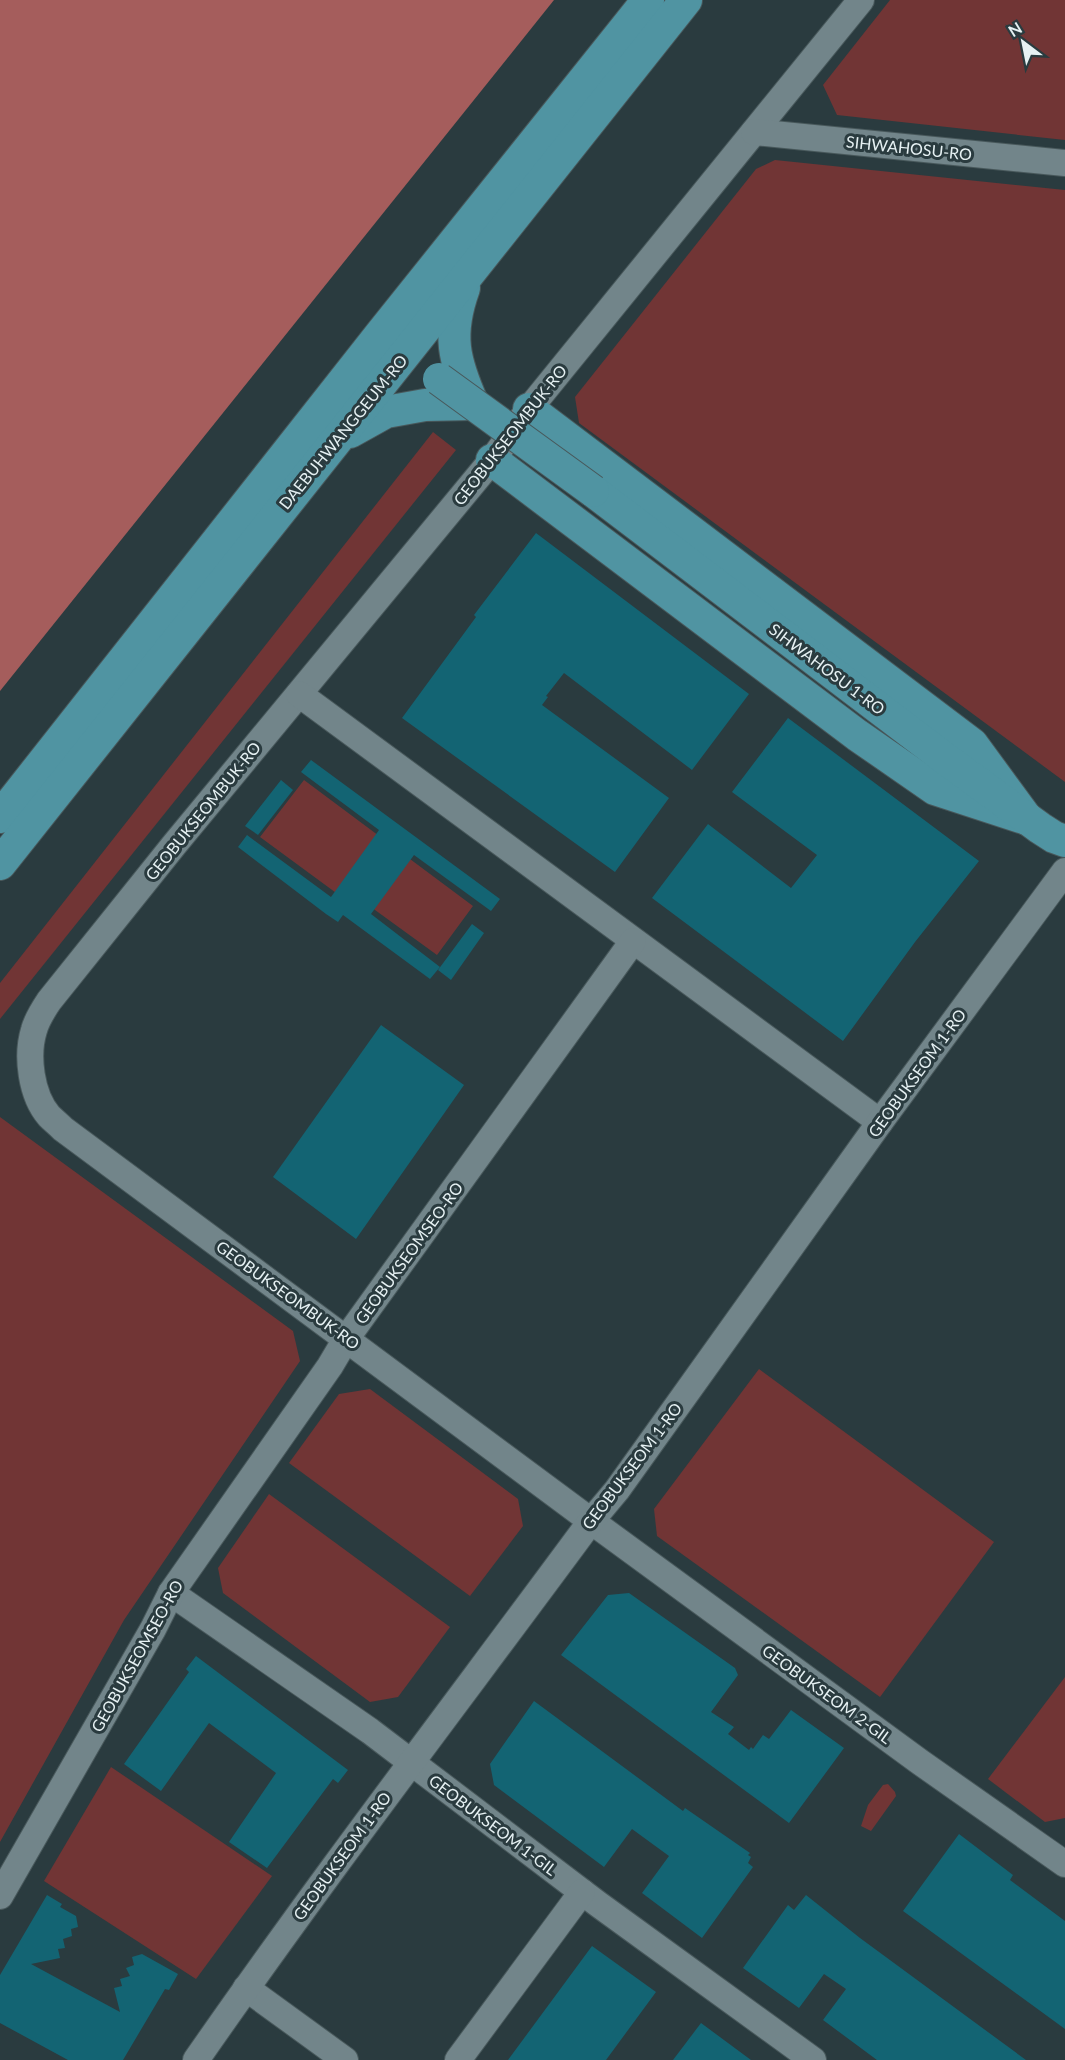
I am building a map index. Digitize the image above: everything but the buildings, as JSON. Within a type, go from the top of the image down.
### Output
[{"type":"main road","name":"DAEBUHWANGGEUM-RO","points":[[0,817],[648,0]]},
{"type":"main road","name":"DAEBUHWANGGEUM-RO","points":[[0,864],[686,0]]},
{"type":"main road","points":[[335,440],[386,412],[425,405],[473,404],[459,372],[453,337],[458,308],[468,276]]},
{"type":"main road","points":[[380,335],[405,355]]},
{"type":"main road","name":"SIHWAHOSU 1-RO","points":[[405,355],[593,491],[1027,819],[1054,837],[1065,841]]},
{"type":"main road","points":[[529,409],[972,744],[1027,819]]},
{"type":"main road","points":[[492,460],[857,735],[935,789],[1027,819]]},
{"type":"street","name":"GEOBUKSEOMBUK-RO","points":[[591,1521],[63,1129],[48,1114],[36,1092],[31,1065],[34,1030],[40,1014],[49,1001],[174,845],[492,460],[529,409],[861,0]]},
{"type":"street","name":"SIHWAHOSU-RO","points":[[753,132],[1065,164]]},
{"type":"street","points":[[299,694],[880,1122]]},
{"type":"street","name":"GEOBUKSEOM 1-RO","points":[[196,2060],[410,1763],[591,1521],[624,1481],[880,1122],[1065,871]]},
{"type":"street","name":"GEOBUKSEOMSEO-RO","points":[[0,1896],[153,1629],[171,1593],[330,1366],[346,1339],[633,941]]},
{"type":"street","name":"GEOBUKSEOM 2-GIL","points":[[591,1521],[920,1762],[1065,1864]]},
{"type":"street","name":"GEOBUKSEOM 1-GIL","points":[[171,1593],[370,1731],[582,1892],[813,2060]]},
{"type":"street","points":[[458,2060],[582,1892]]},
{"type":"street","points":[[246,1988],[345,2060]]},
{"type":"shaded area","points":[[0,0],[554,0],[0,691]]},
{"type":"shaded area","points":[[890,0],[1065,0],[1065,140],[837,115],[823,85]]},
{"type":"shaded area","points":[[775,160],[1065,190],[1065,782],[579,423],[575,397],[756,169]]},
{"type":"shaded area","points":[[433,432],[456,450],[0,1019],[0,983]]},
{"type":"shaded area","points":[[304,780],[473,906],[437,955],[364,902],[358,909],[260,837]]},
{"type":"shaded area","points":[[0,1117],[293,1331],[300,1361],[124,1620],[0,1842]]},
{"type":"shaded area","points":[[759,1369],[994,1542],[880,1697],[657,1536],[654,1509]]},
{"type":"shaded area","points":[[370,1389],[518,1499],[523,1526],[470,1596],[289,1463],[339,1394]]},
{"type":"shaded area","points":[[269,1494],[450,1627],[398,1697],[370,1702],[223,1593],[218,1568]]},
{"type":"shaded area","points":[[1065,1677],[1065,1818],[1045,1822],[988,1779]]},
{"type":"shaded area","points":[[111,1767],[272,1876],[196,1979],[44,1881]]},
{"type":"shaded area","points":[[888,1784],[896,1796],[871,1831],[861,1826],[868,1805],[883,1785]]}]
